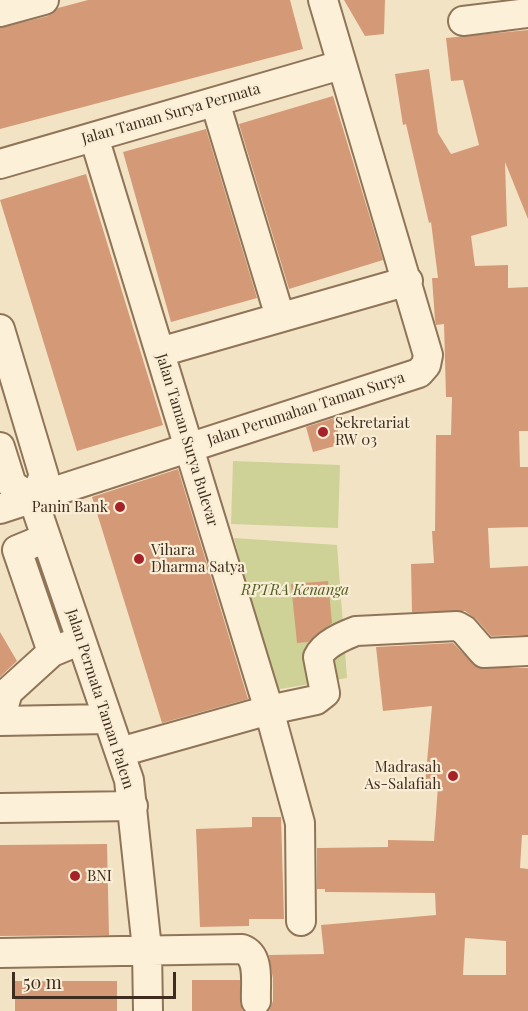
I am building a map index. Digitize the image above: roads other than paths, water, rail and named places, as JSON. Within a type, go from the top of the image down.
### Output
[{"type":"street","points":[[0,12],[44,0]]},
{"type":"street","name":"Jalan Perumahan Taman Surya","points":[[0,509],[419,373],[426,365],[428,355],[408,281],[323,0]]},
{"type":"street","points":[[463,21],[528,13]]},
{"type":"street","name":"Jalan Taman Surya Permata","points":[[0,164],[341,65]]},
{"type":"street","points":[[215,102],[279,317]]},
{"type":"street","name":"Jalan Taman Surya Bulevar","points":[[94,137],[269,710],[300,823],[300,921]]},
{"type":"street","points":[[160,352],[408,281]]},
{"type":"street","points":[[0,329],[44,476],[33,499],[12,485],[0,447]]},
{"type":"street","name":"Jalan Permata Taman Palem","points":[[33,499],[129,780],[147,949],[148,1011]]},
{"type":"street","points":[[46,538],[17,550],[52,652]]},
{"type":"street","points":[[120,752],[269,710],[316,700],[325,693],[318,657],[320,652],[340,637],[356,631],[457,626],[464,630],[484,652],[528,651]]},
{"type":"street","points":[[81,640],[52,652],[8,692],[0,720],[108,719]]},
{"type":"street","points":[[0,808],[133,806]]},
{"type":"street","points":[[0,953],[242,949],[248,951],[255,962],[256,1001]]},
{"type":"place","name":"Sekretariat RW 03","points":[[323,432]]},
{"type":"place","name":"Panin Bank","points":[[120,507]]},
{"type":"place","name":"Vihara Dharma Satya","points":[[139,559]]},
{"type":"place","name":"Madrasah As-Salafiah","points":[[453,776]]},
{"type":"place","name":"BNI","points":[[75,876]]},
{"type":"park label","name":"RPTRA Kenanga","points":[[295,590]]}]
